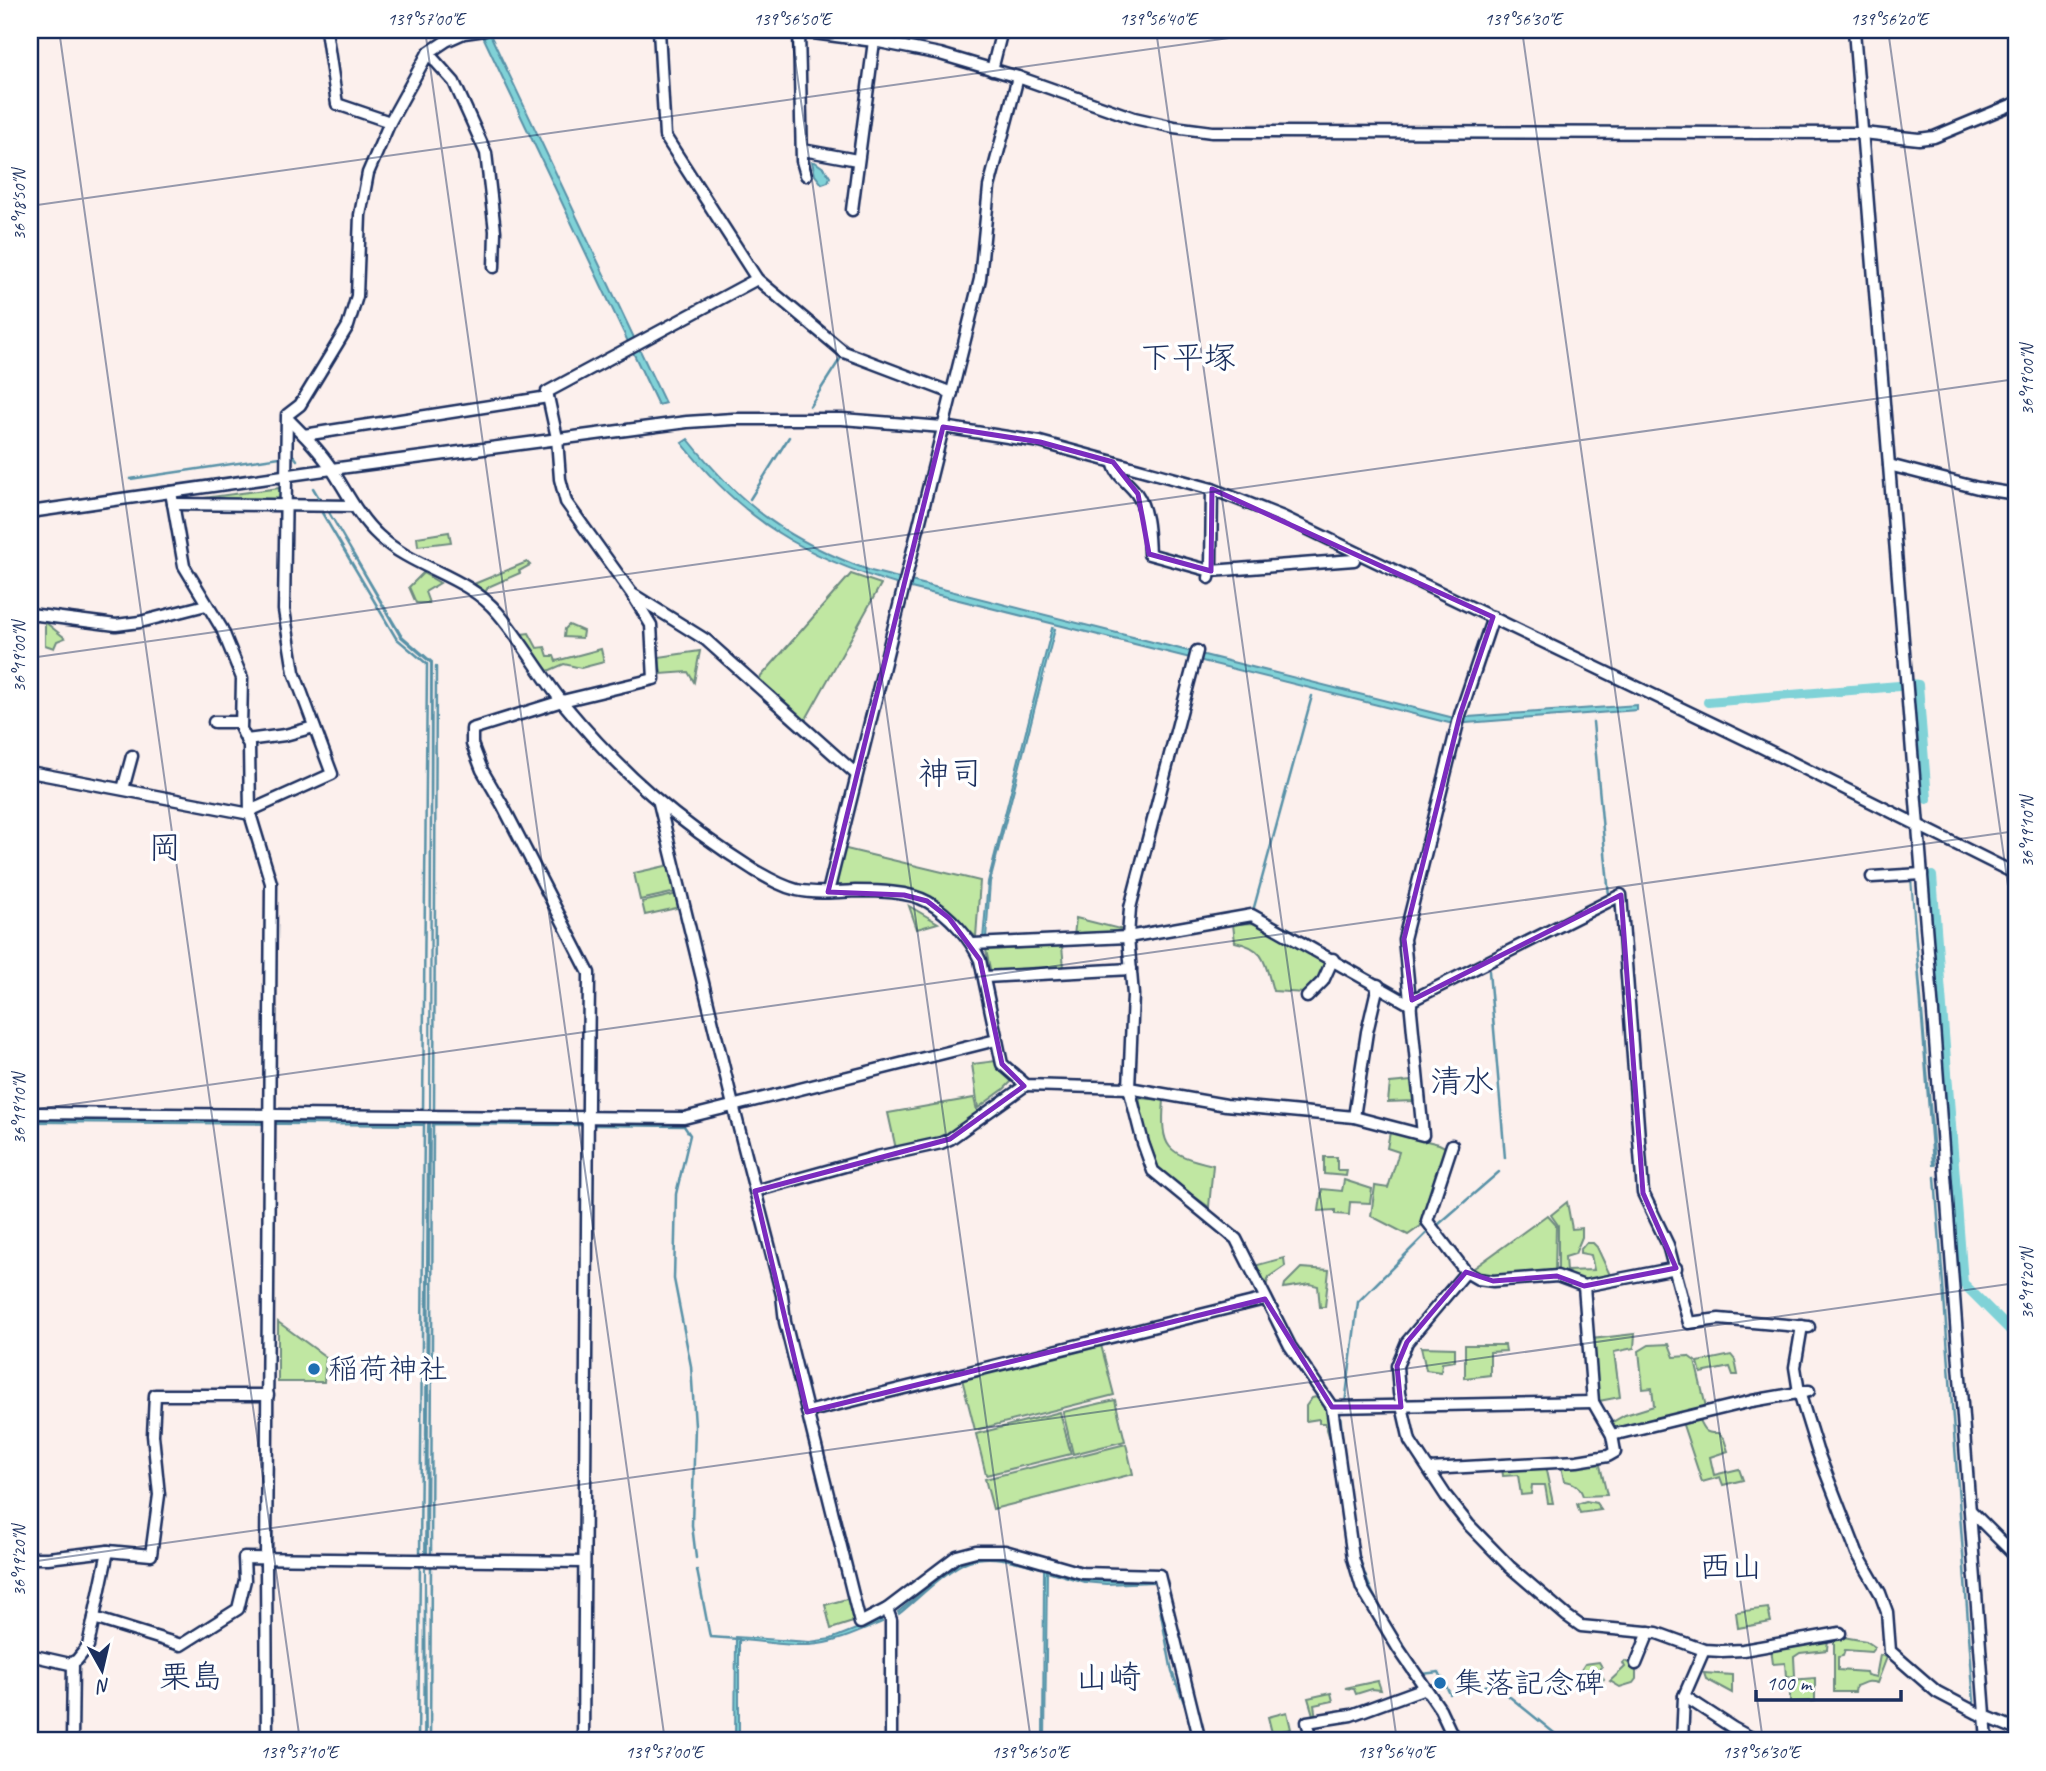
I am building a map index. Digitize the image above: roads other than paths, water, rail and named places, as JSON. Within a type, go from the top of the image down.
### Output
[{"type":"street","points":[[326,30],[337,104],[390,122]]},
{"type":"street","points":[[250,814],[254,809],[332,774],[293,672],[284,610],[287,415],[300,405],[348,326],[357,296],[360,215],[368,173],[390,122],[428,53],[458,32],[485,30]]},
{"type":"street","points":[[659,30],[665,136],[757,279],[844,352],[952,393]]},
{"type":"street","points":[[992,70],[1002,30]]},
{"type":"street","points":[[1854,30],[1922,874],[1987,1741]]},
{"type":"street","points":[[806,175],[795,31],[874,41],[940,54],[1018,77],[1134,118],[1212,132],[1863,133],[1919,139],[1934,137],[2016,103]]},
{"type":"street","points":[[852,210],[874,41]]},
{"type":"street","points":[[428,53],[454,82],[486,153],[495,231],[494,267]]},
{"type":"street","points":[[828,892],[980,279],[989,187],[1018,77]]},
{"type":"street","points":[[803,150],[857,160]]},
{"type":"street","points":[[583,1741],[589,973],[482,770],[472,744],[472,729],[562,701],[654,679],[650,625],[632,594],[566,502],[547,392],[757,279]]},
{"type":"street","points":[[304,435],[548,397]]},
{"type":"street","points":[[288,419],[332,469],[354,506],[378,535],[409,559],[461,582],[496,611],[562,701],[614,762],[703,838],[774,882],[799,890],[904,895],[927,901],[949,918],[973,944],[985,977],[1002,1064],[1026,1085]]},
{"type":"street","points":[[30,512],[687,422],[733,419],[842,419],[943,428],[1040,442],[1212,489],[1296,523],[2016,874]]},
{"type":"street","points":[[1113,462],[1115,471],[1138,494],[1146,515],[1149,554],[1210,574],[1354,560]]},
{"type":"street","points":[[1889,465],[1978,488],[2016,494]]},
{"type":"street","points":[[1210,574],[1212,489]]},
{"type":"street","points":[[171,492],[184,566],[222,629],[242,678],[241,729],[249,745],[250,814],[271,883],[267,1741]]},
{"type":"street","points":[[173,504],[354,506]]},
{"type":"street","points":[[632,594],[706,640],[856,774]]},
{"type":"street","points":[[30,614],[116,625],[140,622],[206,605]]},
{"type":"street","points":[[755,1191],[877,1157],[940,1143],[950,1139],[1026,1085],[1129,1088],[1226,1105],[1354,1117],[1423,1135],[1404,939],[1460,715],[1493,617]]},
{"type":"street","points":[[1197,651],[1130,908],[1128,937],[1133,995],[1129,1088],[1153,1171],[1236,1239],[1290,1346],[1332,1407],[1353,1558],[1362,1588],[1440,1709],[1455,1741]]},
{"type":"street","points":[[214,722],[241,722]]},
{"type":"street","points":[[246,740],[285,735],[314,727]]},
{"type":"street","points":[[123,789],[132,756]]},
{"type":"street","points":[[30,772],[250,814]]},
{"type":"street","points":[[659,803],[782,1295],[785,1322],[860,1623],[887,1609],[957,1556],[976,1550],[1005,1551],[1082,1573],[1160,1575],[1200,1741]]},
{"type":"street","points":[[1872,877],[1922,874]]},
{"type":"street","points":[[1411,1003],[1621,895],[1643,1193],[1668,1245],[1689,1324],[1719,1319],[1806,1326],[1795,1367],[1804,1391],[1817,1451],[1857,1553],[1887,1612],[1891,1651],[1937,1692],[2016,1729]]},
{"type":"street","points":[[973,944],[1128,937],[1252,915],[1411,1003]]},
{"type":"street","points":[[1307,997],[1323,981],[1333,959]]},
{"type":"street","points":[[985,977],[1130,969]]},
{"type":"street","points":[[1354,1117],[1367,1032],[1378,985]]},
{"type":"street","points":[[30,1113],[269,1120],[684,1118],[996,1040]]},
{"type":"street","points":[[1452,1146],[1427,1222],[1466,1272],[1478,1279],[1493,1281],[1558,1276],[1584,1286],[1676,1268]]},
{"type":"street","points":[[1466,1272],[1407,1342],[1397,1366],[1401,1407],[1410,1441],[1429,1469],[1469,1525],[1510,1567],[1581,1626],[1648,1632],[1704,1650],[1743,1650],[1840,1633]]},
{"type":"street","points":[[1429,1469],[1577,1461],[1615,1452],[1612,1435],[1593,1402],[1584,1286]]},
{"type":"street","points":[[807,1412],[1265,1299]]},
{"type":"street","points":[[1612,1435],[1804,1391]]},
{"type":"street","points":[[30,1558],[108,1551],[151,1555],[159,1495],[153,1435],[155,1395],[268,1395]]},
{"type":"street","points":[[1332,1407],[1593,1402]]},
{"type":"street","points":[[1970,1510],[2016,1556]]},
{"type":"street","points":[[30,1655],[70,1664],[88,1646],[108,1551]]},
{"type":"street","points":[[94,1618],[181,1645],[238,1609],[246,1580],[244,1559],[584,1562]]},
{"type":"street","points":[[887,1609],[891,1620],[891,1741]]},
{"type":"street","points":[[1636,1664],[1648,1632]]},
{"type":"street","points":[[1682,1741],[1684,1696],[1704,1650]]},
{"type":"street","points":[[72,1741],[74,1662]]},
{"type":"street","points":[[1313,1741],[1307,1722],[1351,1716],[1425,1688]]},
{"type":"street","points":[[1684,1696],[1757,1741]]},
{"type":"water","points":[[480,30],[488,30],[665,403],[658,405]]},
{"type":"water","points":[[812,162],[825,169],[830,177],[828,182],[822,184],[815,175]]},
{"type":"water","points":[[688,439],[728,485],[769,520],[842,560],[871,571],[1454,718],[1637,705],[1637,710],[1453,724],[899,585],[834,562],[778,533],[753,515],[705,470],[682,443]]},
{"type":"water","points":[[327,509],[401,635],[432,662],[430,1111],[431,663],[400,636]]},
{"type":"water","points":[[1052,628],[1055,629],[990,882],[986,939],[983,939],[988,882]]},
{"type":"water","points":[[1911,878],[1935,1165],[1933,1165]]},
{"type":"water","points":[[30,1119],[425,1122],[424,1125],[30,1122]]},
{"type":"water","points":[[428,1121],[430,1121],[425,1557]]},
{"type":"water","points":[[979,1557],[1008,1558],[1085,1580],[1155,1582],[1084,1582],[1047,1571],[1045,1741],[1044,1569],[997,1558],[969,1561],[952,1570],[899,1614],[898,1612],[958,1563]]},
{"type":"water","points":[[425,1565],[426,1741],[424,1741]]},
{"type":"water","points":[[881,1619],[882,1622],[855,1633],[818,1644],[792,1645],[739,1640],[739,1741],[735,1741],[736,1637],[810,1642],[831,1639]]},
{"type":"waterway","points":[[810,406],[842,356]]},
{"type":"waterway","points":[[750,499],[789,437]]},
{"type":"waterway","points":[[290,456],[297,460]]},
{"type":"waterway","points":[[130,479],[280,457]]},
{"type":"waterway","points":[[313,488],[319,498]]},
{"type":"waterway","points":[[321,511],[396,638],[427,664],[423,1110]]},
{"type":"waterway","points":[[434,1108],[436,667]]},
{"type":"waterway","points":[[1912,684],[1918,685],[1927,799]]},
{"type":"waterway","points":[[1708,702],[1899,686]]},
{"type":"waterway","points":[[1253,911],[1312,696]]},
{"type":"waterway","points":[[1593,722],[1609,896],[1606,897]]},
{"type":"waterway","points":[[1932,876],[1963,1283],[2016,1336]]},
{"type":"waterway","points":[[1262,915],[1294,931]]},
{"type":"waterway","points":[[1489,971],[1505,1158]]},
{"type":"waterway","points":[[420,1555],[424,1124]]},
{"type":"waterway","points":[[431,1555],[433,1124],[583,1125]]},
{"type":"waterway","points":[[593,1125],[684,1126],[690,1135],[676,1194],[674,1279],[691,1366],[695,1426],[692,1525],[696,1558]]},
{"type":"waterway","points":[[1439,1224],[1499,1172]]},
{"type":"waterway","points":[[1935,1177],[1974,1702]]},
{"type":"waterway","points":[[1345,1404],[1358,1302],[1428,1232]]},
{"type":"waterway","points":[[1340,1414],[1350,1506],[1360,1560],[1379,1605],[1422,1674],[1439,1672],[1450,1694],[1494,1684],[1564,1741]]},
{"type":"waterway","points":[[430,1741],[431,1565]]},
{"type":"waterway","points":[[418,1741],[420,1566]]},
{"type":"waterway","points":[[697,1570],[710,1637],[739,1639]]},
{"type":"waterway","points":[[1153,1582],[1172,1672],[1190,1718]]},
{"type":"place","name":"稲荷神社","points":[[314,1369]]},
{"type":"place","name":"集落記念碑","points":[[1440,1683]]},
{"type":"district","name":"下平塚","points":[[1188,357]]},
{"type":"district","name":"神司","points":[[950,773]]},
{"type":"district","name":"岡","points":[[165,847]]},
{"type":"district","name":"清水","points":[[1462,1081]]},
{"type":"district","name":"西山","points":[[1731,1566]]},
{"type":"district","name":"栗島","points":[[191,1676]]},
{"type":"district","name":"山崎","points":[[1108,1676]]}]
